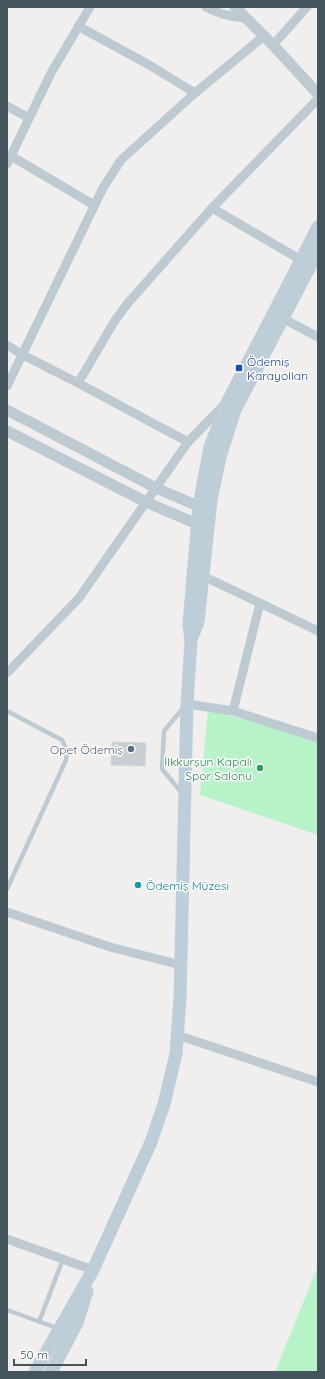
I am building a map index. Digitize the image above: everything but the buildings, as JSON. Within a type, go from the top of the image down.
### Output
[{"type":"main road","points":[[35,1372],[93,1270],[151,1142],[164,1104],[176,1054],[181,965],[187,704],[191,640],[189,624],[202,526],[210,448],[226,403],[318,227]]},
{"type":"main road","points":[[204,508],[235,410],[318,251]]},
{"type":"main road","points":[[191,640],[198,622],[203,576],[202,526]]},
{"type":"main road","points":[[51,1372],[77,1324],[93,1270]]},
{"type":"street","points":[[90,7],[51,73],[9,160],[94,205]]},
{"type":"street","points":[[206,7],[217,13],[231,17],[245,18]]},
{"type":"street","points":[[235,7],[273,45],[318,94]]},
{"type":"street","points":[[273,45],[307,7]]},
{"type":"street","points":[[78,26],[151,66],[195,93]]},
{"type":"street","points":[[7,386],[21,354],[94,205],[121,160],[195,93],[264,36]]},
{"type":"street","points":[[78,383],[114,322],[128,303],[212,208],[318,99]]},
{"type":"street","points":[[7,106],[29,118]]},
{"type":"street","points":[[212,208],[301,260]]},
{"type":"street","points":[[282,318],[318,337]]},
{"type":"street","points":[[7,346],[188,442]]},
{"type":"street","points":[[7,672],[79,598],[188,442],[226,403]]},
{"type":"street","points":[[7,410],[156,488],[204,508]]},
{"type":"street","points":[[7,431],[146,502],[202,526]]},
{"type":"street","points":[[203,576],[318,631]]},
{"type":"street","points":[[233,710],[260,603]]},
{"type":"street","points":[[187,704],[233,710],[318,738]]},
{"type":"street","points":[[7,912],[110,947],[181,965]]},
{"type":"street","points":[[177,1035],[318,1082]]},
{"type":"street","points":[[7,1239],[93,1270]]},
{"type":"lane","points":[[186,798],[162,769],[164,731],[187,704]]},
{"type":"lane","points":[[7,710],[62,740],[66,749],[66,760],[7,889]]},
{"type":"lane","points":[[39,1322],[62,1259]]},
{"type":"lane","points":[[7,1310],[59,1329]]},
{"type":"green space","name":"İlkkurşun Kapalı Spor Salonu","points":[[208,710],[308,736],[318,740],[318,835],[200,795]]},
{"type":"green space","points":[[318,1266],[318,1372],[275,1372]]},
{"type":"place","name":"Ödemiş Karayolları","points":[[239,368]]},
{"type":"place","name":"Opet Ödemiş","points":[[131,749]]},
{"type":"place","name":"İlkkurşun Kapalı Spor Salonu","points":[[260,768]]},
{"type":"place","name":"Ödemiş Müzesi","points":[[138,885]]}]
